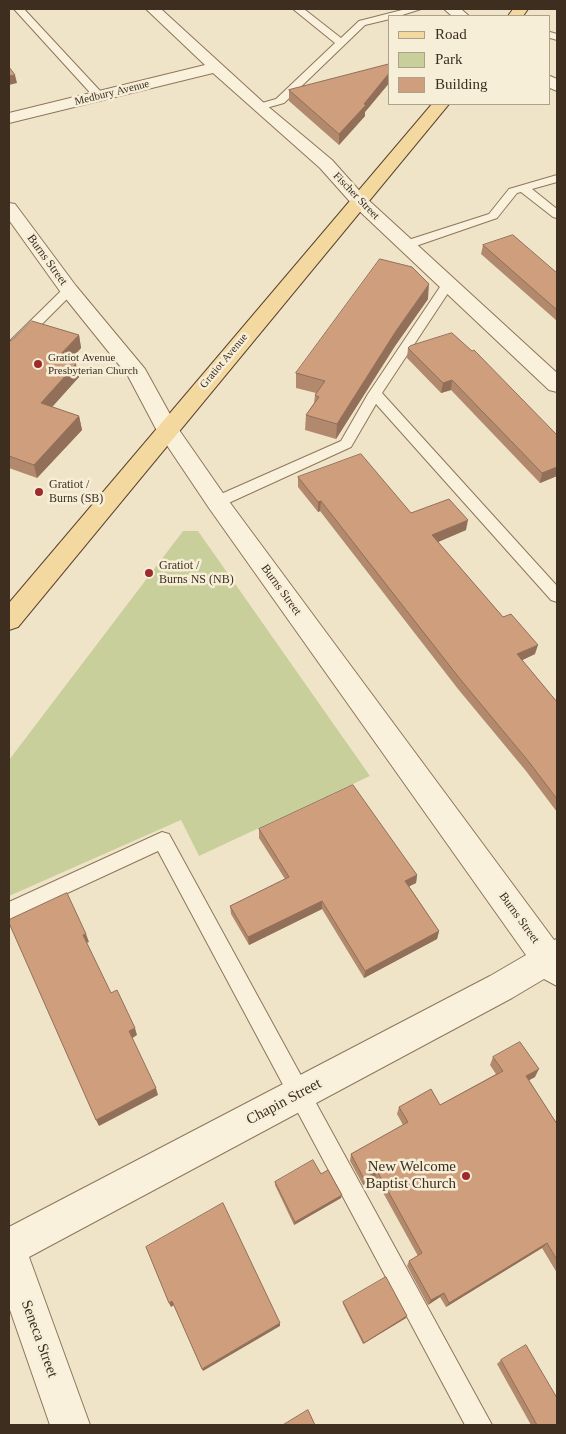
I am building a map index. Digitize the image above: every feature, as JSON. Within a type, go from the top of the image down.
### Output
[{"type":"main road","name":"Gratiot Avenue","points":[[9,620],[440,105]]},
{"type":"street","name":"Fischer Street","points":[[153,9],[259,107],[326,164],[359,201],[557,385]]},
{"type":"street","name":"Medbury Avenue","points":[[9,118],[216,67]]},
{"type":"street","name":"Burns Street","points":[[9,208],[68,290],[137,374],[167,429],[217,502],[554,961]]},
{"type":"street","name":"Chapin Street","points":[[9,1247],[501,987],[554,961]]},
{"type":"street","name":"Seneca Street","points":[[9,1254],[70,1425]]},
{"type":"lane","points":[[19,9],[99,96]]},
{"type":"lane","points":[[298,9],[341,43]]},
{"type":"lane","points":[[393,15],[416,9]]},
{"type":"lane","points":[[259,107],[280,101],[362,23],[388,16]]},
{"type":"lane","points":[[406,245],[492,216],[513,192],[557,178]]},
{"type":"lane","points":[[523,188],[557,215]]},
{"type":"lane","points":[[217,502],[346,444],[374,394],[448,284]]},
{"type":"lane","points":[[9,349],[68,290]]},
{"type":"lane","points":[[374,394],[557,596]]},
{"type":"lane","points":[[9,911],[162,840],[479,1425]]},
{"type":"green space","points":[[183,531],[198,531],[370,776],[199,856],[181,820],[9,896],[9,760]]},
{"type":"building","points":[[388,65],[388,74],[364,104],[366,105],[339,134],[289,90]]},
{"type":"building","points":[[9,67],[15,75],[9,76]]},
{"type":"building","points":[[513,235],[557,273],[557,310],[483,245]]},
{"type":"building","points":[[380,259],[412,267],[429,284],[396,331],[337,424],[306,415],[319,397],[315,395],[325,381],[296,373]]},
{"type":"building","points":[[32,321],[79,335],[57,358],[76,364],[41,403],[79,416],[34,465],[9,456],[9,341]]},
{"type":"building","points":[[452,333],[472,351],[474,350],[557,435],[557,467],[542,473],[452,380],[443,383],[408,348]]},
{"type":"building","points":[[361,454],[411,513],[449,499],[468,520],[432,535],[503,617],[511,614],[538,645],[517,654],[557,702],[557,799],[460,679],[321,501],[318,502],[298,477]]},
{"type":"building","points":[[353,785],[417,875],[405,881],[439,931],[365,971],[322,901],[248,937],[230,906],[289,877],[259,829]]},
{"type":"building","points":[[67,893],[86,934],[83,935],[111,993],[117,990],[135,1028],[129,1031],[156,1088],[96,1120],[9,923],[9,920]]},
{"type":"building","name":"New Welcome Baptist Church","points":[[520,1042],[539,1069],[526,1076],[557,1124],[557,1260],[547,1243],[449,1303],[444,1293],[431,1300],[409,1261],[422,1253],[377,1171],[364,1179],[351,1154],[408,1122],[399,1107],[431,1089],[440,1105],[503,1071],[493,1057]]},
{"type":"building","points":[[313,1160],[321,1174],[328,1170],[342,1195],[295,1222],[275,1182]]},
{"type":"building","points":[[223,1203],[280,1323],[202,1369],[172,1301],[169,1303],[146,1247]]},
{"type":"building","points":[[386,1277],[407,1316],[364,1343],[343,1302]]},
{"type":"building","points":[[526,1345],[557,1398],[557,1425],[537,1425],[501,1360]]},
{"type":"building","points":[[308,1410],[315,1425],[283,1425]]},
{"type":"place","name":"Gratiot Avenue Presbyterian Church","points":[[38,364]]},
{"type":"place","name":"Gratiot / Burns (SB)","points":[[39,492]]},
{"type":"place","name":"Gratiot / Burns NS (NB)","points":[[149,573]]},
{"type":"place","name":"New Welcome Baptist Church","points":[[466,1176]]}]
